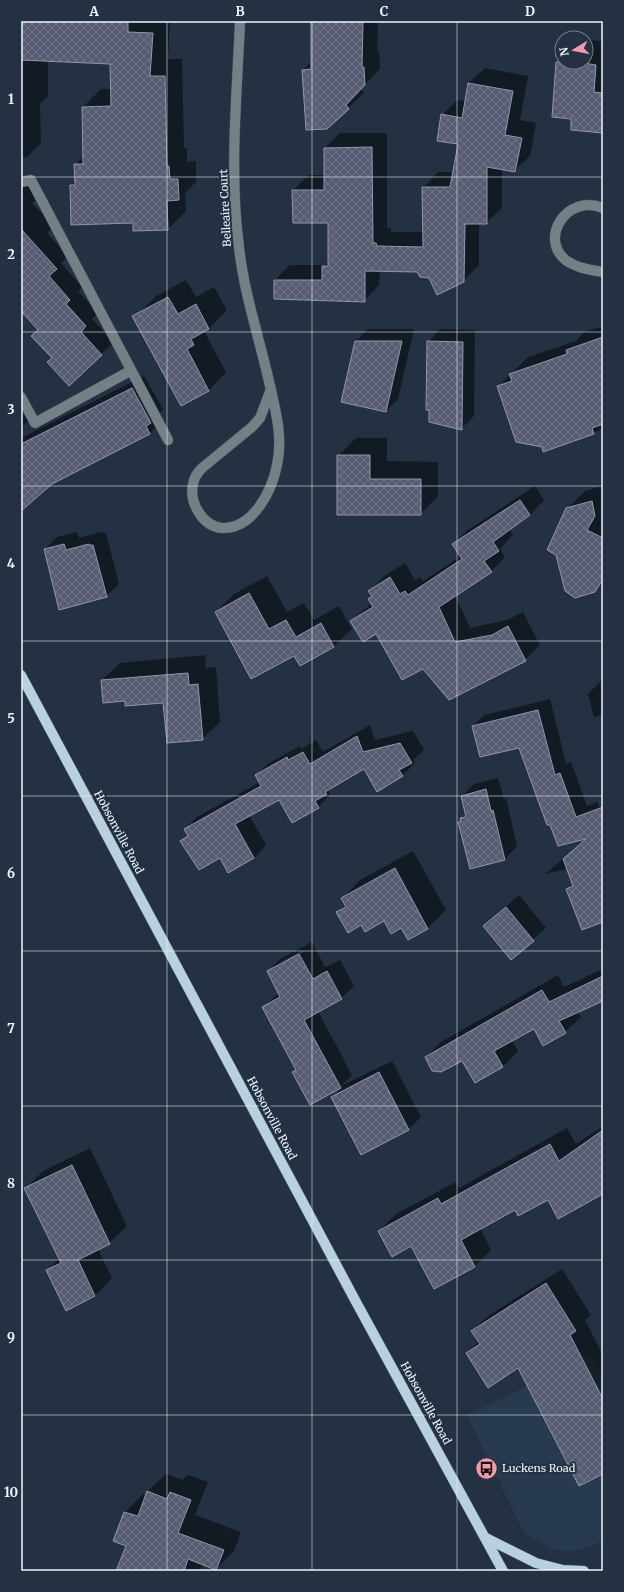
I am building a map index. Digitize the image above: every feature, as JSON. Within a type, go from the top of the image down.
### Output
[{"type":"main road","name":"Hobsonville Road","points":[[21,675],[352,1293],[504,1571]]},
{"type":"main road","points":[[486,1538],[536,1563],[563,1570],[584,1571]]},
{"type":"street","name":"Belleaire Court","points":[[240,21],[234,190],[236,221],[244,279],[271,389],[278,423],[280,446],[277,466],[262,503],[247,519],[229,527],[220,528],[212,525],[200,515],[196,508],[192,493],[196,476],[202,468],[252,427],[260,418],[271,389]]},
{"type":"street","points":[[21,182],[31,180],[130,371],[168,440]]},
{"type":"street","points":[[603,208],[591,205],[581,205],[572,208],[559,222],[556,232],[560,253],[566,260],[583,268],[603,272]]},
{"type":"street","points":[[21,397],[35,423],[130,371]]},
{"type":"shaded area","points":[[591,1355],[603,1376],[603,1540],[599,1543],[576,1551],[555,1550],[525,1534],[467,1415]]},
{"type":"building","points":[[21,21],[128,21],[128,32],[153,33],[150,76],[165,76],[167,166],[169,166],[170,179],[178,179],[179,200],[167,201],[168,230],[133,231],[133,223],[71,225],[70,185],[75,185],[74,164],[83,164],[82,107],[111,106],[110,64],[21,60]]},
{"type":"building","points":[[311,21],[363,21],[362,67],[364,67],[365,85],[346,105],[349,109],[327,129],[306,130],[302,70],[311,69]]},
{"type":"building","points":[[594,65],[596,65],[594,92],[603,93],[603,133],[571,130],[571,119],[552,117],[555,70],[594,70]]},
{"type":"building","points":[[468,83],[513,91],[505,135],[522,138],[515,172],[487,167],[487,224],[465,224],[464,282],[437,295],[429,278],[420,277],[417,272],[365,271],[365,302],[274,299],[274,280],[322,280],[322,266],[328,266],[328,223],[293,223],[292,190],[324,190],[324,148],[372,147],[373,243],[376,243],[377,246],[423,247],[422,187],[450,187],[458,144],[437,141],[441,114],[462,118]]},
{"type":"building","points":[[21,229],[57,269],[49,276],[70,300],[66,304],[86,326],[81,332],[102,355],[69,386],[47,362],[52,358],[31,336],[38,330],[21,311]]},
{"type":"building","points":[[168,297],[178,314],[196,304],[209,329],[191,339],[194,345],[187,349],[209,391],[181,406],[132,316]]},
{"type":"building","points":[[603,337],[603,424],[592,428],[594,434],[543,452],[542,447],[516,442],[497,386],[512,381],[509,374],[567,354],[566,350]]},
{"type":"building","points":[[355,341],[402,341],[386,412],[341,402]]},
{"type":"building","points":[[427,341],[463,342],[462,430],[429,422],[429,410],[426,410]]},
{"type":"building","points":[[132,388],[151,423],[146,426],[150,434],[52,484],[21,511],[21,444]]},
{"type":"building","points":[[337,455],[370,455],[370,479],[421,479],[421,515],[337,515]]},
{"type":"building","points":[[520,500],[530,515],[493,542],[499,551],[484,561],[492,572],[439,607],[455,642],[492,635],[508,626],[526,661],[449,700],[423,669],[402,680],[376,634],[363,642],[350,621],[373,607],[368,599],[372,596],[368,591],[390,577],[400,594],[405,591],[408,595],[462,559],[452,544]]},
{"type":"building","points":[[592,501],[595,516],[587,530],[603,538],[603,579],[595,592],[575,598],[565,591],[556,555],[547,550],[566,508]]},
{"type":"building","points":[[64,544],[66,550],[89,544],[93,545],[107,597],[59,610],[44,549]]},
{"type":"building","points":[[249,593],[269,629],[286,620],[296,637],[321,623],[334,647],[300,666],[294,656],[251,679],[215,612]]},
{"type":"building","points":[[188,673],[189,685],[198,684],[203,740],[167,743],[163,703],[125,706],[125,701],[103,703],[101,680]]},
{"type":"building","points":[[538,710],[555,775],[560,773],[576,817],[603,807],[603,922],[582,930],[566,889],[573,886],[563,859],[586,839],[558,846],[550,825],[547,825],[519,748],[480,757],[472,726]]},
{"type":"building","points":[[357,736],[363,752],[400,743],[412,763],[399,770],[403,776],[377,792],[364,769],[325,792],[327,794],[315,801],[319,808],[292,823],[279,800],[235,824],[254,858],[228,873],[220,858],[199,870],[180,841],[188,836],[184,829],[261,786],[255,775],[287,757],[288,760],[303,752],[310,764]]},
{"type":"building","points":[[486,789],[491,811],[493,810],[505,860],[470,869],[458,822],[461,822],[460,818],[466,817],[461,796]]},
{"type":"building","points":[[395,868],[428,929],[408,940],[401,928],[391,934],[384,921],[365,932],[361,925],[348,933],[336,912],[346,907],[341,898]]},
{"type":"building","points":[[506,907],[534,941],[511,960],[483,926]]},
{"type":"building","points":[[299,954],[313,979],[327,971],[342,999],[304,1020],[341,1088],[310,1105],[292,1072],[296,1070],[262,1007],[280,997],[267,971]]},
{"type":"building","points":[[603,976],[603,1001],[559,1021],[566,1033],[543,1046],[534,1029],[494,1051],[503,1067],[475,1083],[462,1061],[441,1072],[432,1071],[425,1057],[542,990],[549,1002]]},
{"type":"building","points":[[379,1072],[409,1130],[361,1155],[331,1097]]},
{"type":"building","points":[[603,1130],[603,1194],[558,1219],[548,1200],[518,1216],[515,1210],[461,1240],[475,1267],[434,1289],[411,1246],[392,1257],[378,1231],[438,1198],[441,1204],[550,1144],[559,1161]]},
{"type":"building","points":[[72,1165],[110,1244],[78,1260],[95,1296],[66,1311],[46,1270],[61,1263],[24,1188]]},
{"type":"building","points":[[546,1283],[576,1331],[570,1335],[603,1399],[603,1474],[579,1486],[518,1368],[488,1388],[466,1353],[480,1344],[471,1331]]},
{"type":"building","points":[[147,1491],[167,1499],[170,1492],[191,1500],[178,1533],[224,1550],[216,1570],[188,1559],[184,1571],[116,1571],[126,1546],[113,1541],[124,1512],[138,1516]]},
{"type":"place","name":"Luckens Road","points":[[487,1468]]}]
